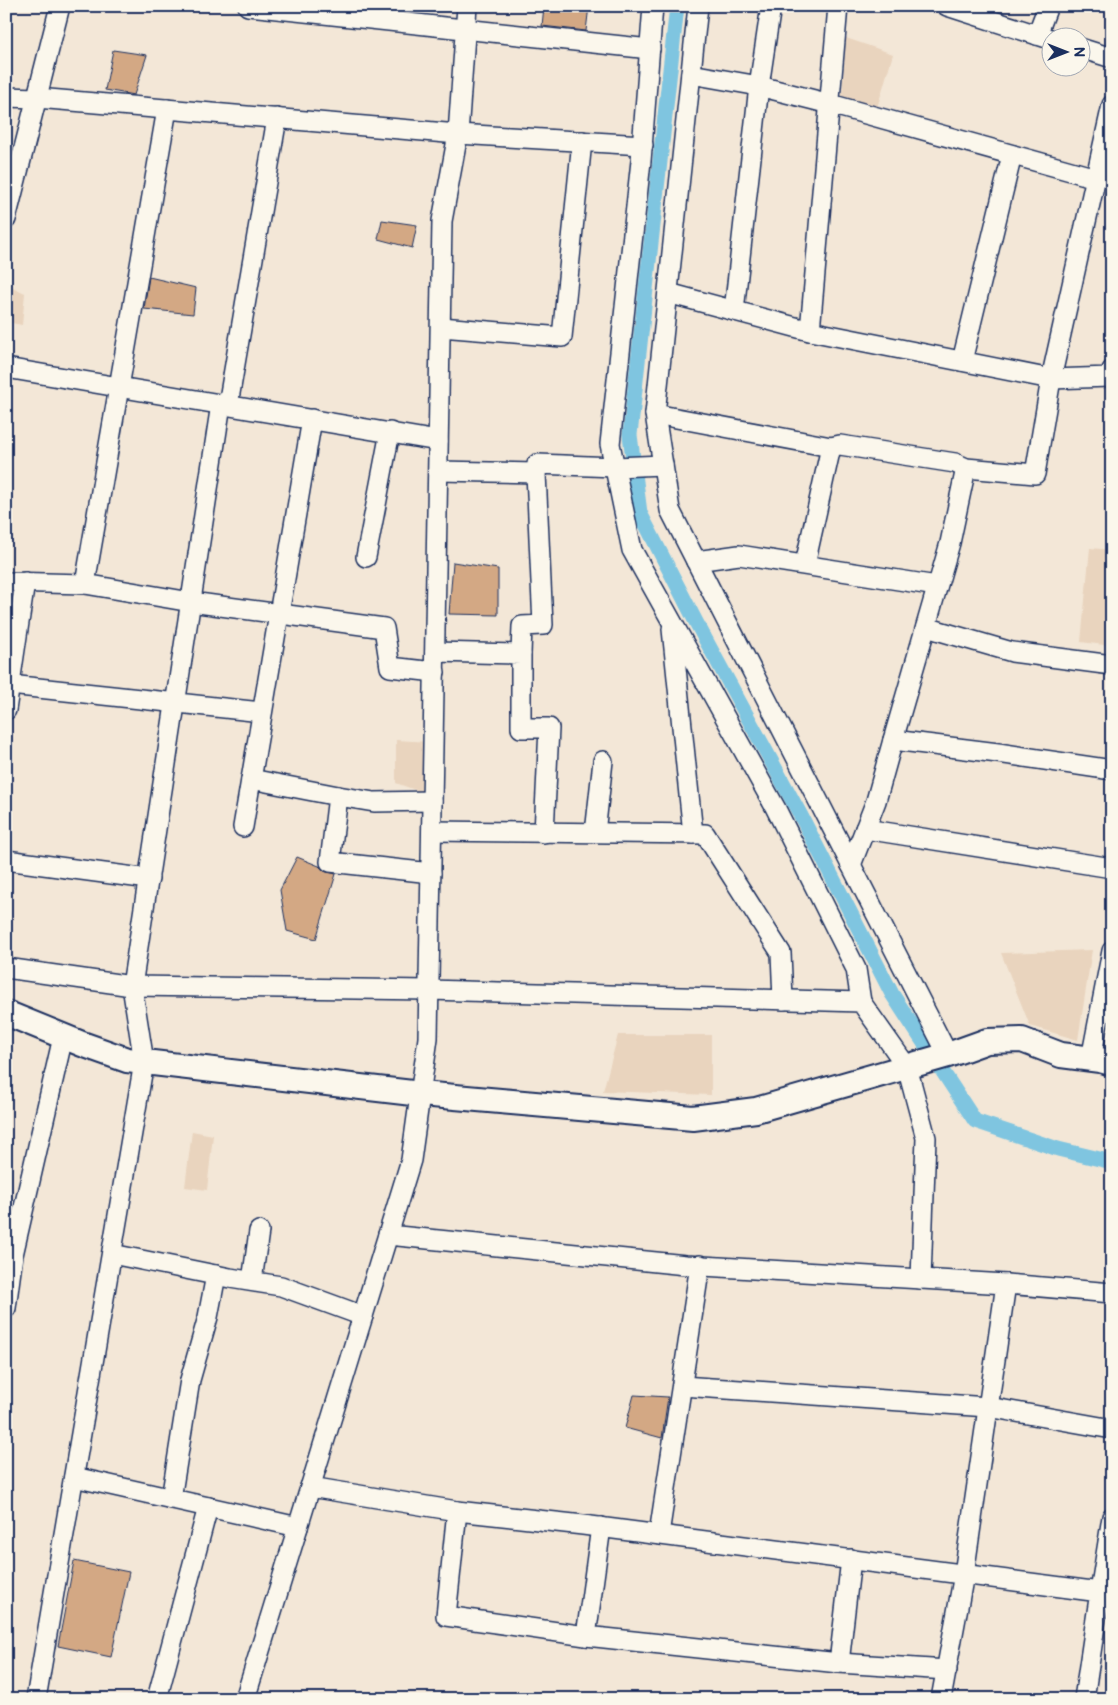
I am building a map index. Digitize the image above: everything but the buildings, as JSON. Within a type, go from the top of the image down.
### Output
[{"type":"main road","points":[[6,1012],[64,1037],[127,1060],[421,1094],[693,1118],[756,1110],[948,1055],[987,1041],[1022,1040],[1061,1055],[1101,1061]]},
{"type":"street","points":[[6,219],[60,6]]},
{"type":"street","points":[[248,6],[314,10],[650,49]]},
{"type":"street","points":[[245,1699],[411,1160],[421,1094],[428,1038],[442,221],[458,134],[467,6]]},
{"type":"street","points":[[653,6],[643,145],[610,444],[632,550],[775,807],[856,969],[861,1002],[907,1066],[926,1138],[921,1279]]},
{"type":"street","points":[[698,6],[655,414],[670,510],[948,1055]]},
{"type":"street","points":[[734,311],[759,86],[771,6]]},
{"type":"street","points":[[810,330],[838,6]]},
{"type":"street","points":[[947,6],[1040,36]]},
{"type":"street","points":[[1045,28],[1048,6]]},
{"type":"street","points":[[1090,51],[1112,58]]},
{"type":"street","points":[[691,74],[759,86],[1012,155],[1102,169]]},
{"type":"street","points":[[6,96],[458,134],[643,145]]},
{"type":"street","points":[[655,414],[831,447],[840,445],[955,463],[966,468],[1035,474],[1052,379],[1102,169],[1112,105]]},
{"type":"street","points":[[85,584],[167,109]]},
{"type":"street","points":[[36,1699],[144,1062],[132,986],[191,602],[277,118]]},
{"type":"street","points":[[440,326],[562,338],[582,141]]},
{"type":"street","points":[[962,361],[1012,155]]},
{"type":"street","points":[[668,293],[810,330],[1052,379],[1110,378],[1112,370]]},
{"type":"street","points":[[6,368],[438,441]]},
{"type":"street","points":[[243,827],[312,419]]},
{"type":"street","points":[[366,557],[390,432]]},
{"type":"street","points":[[805,564],[831,447]]},
{"type":"street","points":[[544,833],[549,728],[521,728],[522,626],[543,625],[537,464],[615,467],[663,465]]},
{"type":"street","points":[[851,865],[876,801],[894,740],[950,544],[966,468]]},
{"type":"street","points":[[438,471],[536,473]]},
{"type":"street","points":[[696,561],[739,555],[937,586]]},
{"type":"street","points":[[6,710],[10,685],[15,582],[85,584],[191,602],[384,628],[390,667],[435,672]]},
{"type":"street","points":[[671,619],[693,834]]},
{"type":"street","points":[[926,627],[1012,652],[1112,664]]},
{"type":"street","points":[[435,652],[521,654]]},
{"type":"street","points":[[10,685],[176,701],[262,712]]},
{"type":"street","points":[[894,740],[1112,770]]},
{"type":"street","points":[[595,833],[603,761]]},
{"type":"street","points":[[251,779],[374,802],[432,801]]},
{"type":"street","points":[[338,796],[330,862],[431,873]]},
{"type":"street","points":[[865,830],[1112,868]]},
{"type":"street","points":[[432,832],[705,834],[781,953],[783,1000]]},
{"type":"street","points":[[6,860],[149,879]]},
{"type":"street","points":[[1101,1061],[1112,951]]},
{"type":"street","points":[[6,968],[132,986],[429,990],[861,1002]]},
{"type":"street","points":[[6,1308],[14,1255],[64,1037]]},
{"type":"street","points":[[252,1281],[259,1231]]},
{"type":"street","points":[[388,1235],[700,1265],[1006,1284],[1112,1293]]},
{"type":"street","points":[[112,1254],[281,1286],[363,1316]]},
{"type":"street","points":[[659,1534],[700,1265]]},
{"type":"street","points":[[171,1499],[190,1380],[208,1317],[216,1275]]},
{"type":"street","points":[[942,1699],[964,1574],[1006,1284]]},
{"type":"street","points":[[682,1386],[988,1407],[1112,1429]]},
{"type":"street","points":[[74,1477],[298,1527]]},
{"type":"street","points":[[310,1487],[457,1511],[659,1534],[1100,1592]]},
{"type":"street","points":[[157,1699],[208,1507]]},
{"type":"street","points":[[457,1511],[446,1616],[586,1636],[838,1663],[947,1670]]},
{"type":"street","points":[[1084,1699],[1104,1618],[1100,1592],[1112,1517]]},
{"type":"street","points":[[586,1636],[601,1527]]},
{"type":"street","points":[[838,1663],[851,1559]]},
{"type":"shaded area","points":[[846,38],[893,54],[877,108],[842,96]]},
{"type":"shaded area","points":[[6,284],[25,293],[22,325],[6,322]]},
{"type":"shaded area","points":[[1090,548],[1112,550],[1112,646],[1081,642]]},
{"type":"shaded area","points":[[396,740],[430,742],[426,794],[396,783]]},
{"type":"shaded area","points":[[1092,950],[1078,1040],[1030,1026],[1001,953]]},
{"type":"shaded area","points":[[618,1035],[711,1035],[711,1095],[603,1091]]},
{"type":"shaded area","points":[[192,1131],[213,1135],[207,1190],[185,1187]]},
{"type":"waterway","points":[[677,6],[630,435],[640,513],[696,622],[800,814],[892,994],[975,1121],[1058,1149],[1112,1162]]}]
